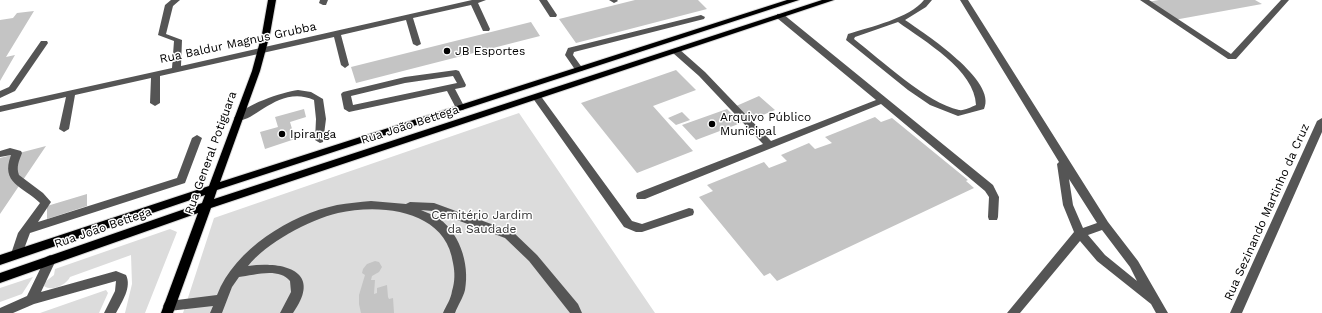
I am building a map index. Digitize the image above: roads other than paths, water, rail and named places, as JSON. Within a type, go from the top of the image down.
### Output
[{"type":"main road","name":"Rua General Potiguara","points":[[168,310],[239,118],[262,50],[272,0]]},
{"type":"main road","name":"Rua João Bettega","points":[[0,260],[213,188],[795,0]]},
{"type":"main road","name":"Rua João Bettega","points":[[0,278],[206,206],[830,0]]},
{"type":"main road","points":[[643,49],[653,59]]},
{"type":"main road","points":[[624,55],[633,65]]},
{"type":"street","points":[[176,0],[169,5],[162,36],[178,40],[176,69]]},
{"type":"street","points":[[543,0],[553,15]]},
{"type":"street","points":[[899,19],[963,68],[979,89],[981,107],[958,113],[933,103],[910,88],[850,40],[851,36],[899,19],[924,7],[928,0]]},
{"type":"street","points":[[964,0],[1062,159],[1104,225],[1134,264],[1160,308]]},
{"type":"street","points":[[1144,0],[1233,57],[1285,0]]},
{"type":"street","points":[[478,1],[486,29]]},
{"type":"street","name":"Rua Baldur Magnus Grubba","points":[[0,109],[262,50],[287,46],[478,1]]},
{"type":"street","points":[[780,16],[989,188],[994,197],[993,217]]},
{"type":"street","points":[[409,17],[417,44]]},
{"type":"street","points":[[579,70],[568,53],[571,50],[701,17]]},
{"type":"street","points":[[337,34],[345,65]]},
{"type":"street","points":[[0,95],[12,89],[44,43]]},
{"type":"street","points":[[676,51],[702,74],[770,145]]},
{"type":"street","points":[[456,73],[462,85],[450,88],[349,109],[346,94],[405,80],[456,73]]},
{"type":"street","points":[[155,103],[156,74]]},
{"type":"street","points":[[450,88],[460,108]]},
{"type":"street","points":[[239,118],[277,98],[301,92],[310,94],[318,99],[321,119],[320,140]]},
{"type":"street","points":[[64,129],[71,93]]},
{"type":"street","points":[[537,97],[628,224],[636,228],[642,228],[689,212]]},
{"type":"street","points":[[641,196],[883,100]]},
{"type":"street","name":"Rua Sezinando Martinho da Cruz","points":[[1236,313],[1322,121]]},
{"type":"street","points":[[26,230],[181,180],[197,138]]},
{"type":"street","points":[[0,154],[10,151],[18,152],[12,163],[12,171],[17,180],[42,197],[46,202],[44,207],[22,236],[17,254]]},
{"type":"street","points":[[1062,159],[1068,205],[1080,233],[1089,246],[1101,258],[1160,308]]},
{"type":"street","points":[[216,313],[219,300],[235,273],[253,253],[273,237],[307,218],[345,207],[367,204],[434,207],[509,235],[533,258],[574,308],[576,313]]},
{"type":"street","points":[[395,205],[420,212],[440,225],[454,242],[461,264],[459,289],[449,313]]},
{"type":"street","points":[[1013,313],[1080,233],[1104,225]]},
{"type":"street","points":[[32,300],[50,260]]},
{"type":"street","points":[[235,273],[277,269],[288,273],[297,279],[297,294],[286,313]]},
{"type":"street","points":[[0,313],[32,300],[116,276],[122,278],[121,291],[110,313]]},
{"type":"street","points":[[168,310],[219,300]]},
{"type":"place","name":"JB Esportes","points":[[447,51]]},
{"type":"place","name":"Arquivo Público Municipal","points":[[712,124]]},
{"type":"place","name":"Ipiranga","points":[[282,134]]},
{"type":"park label","name":"Cemitério Jardim da Saudade","points":[[482,222]]}]
